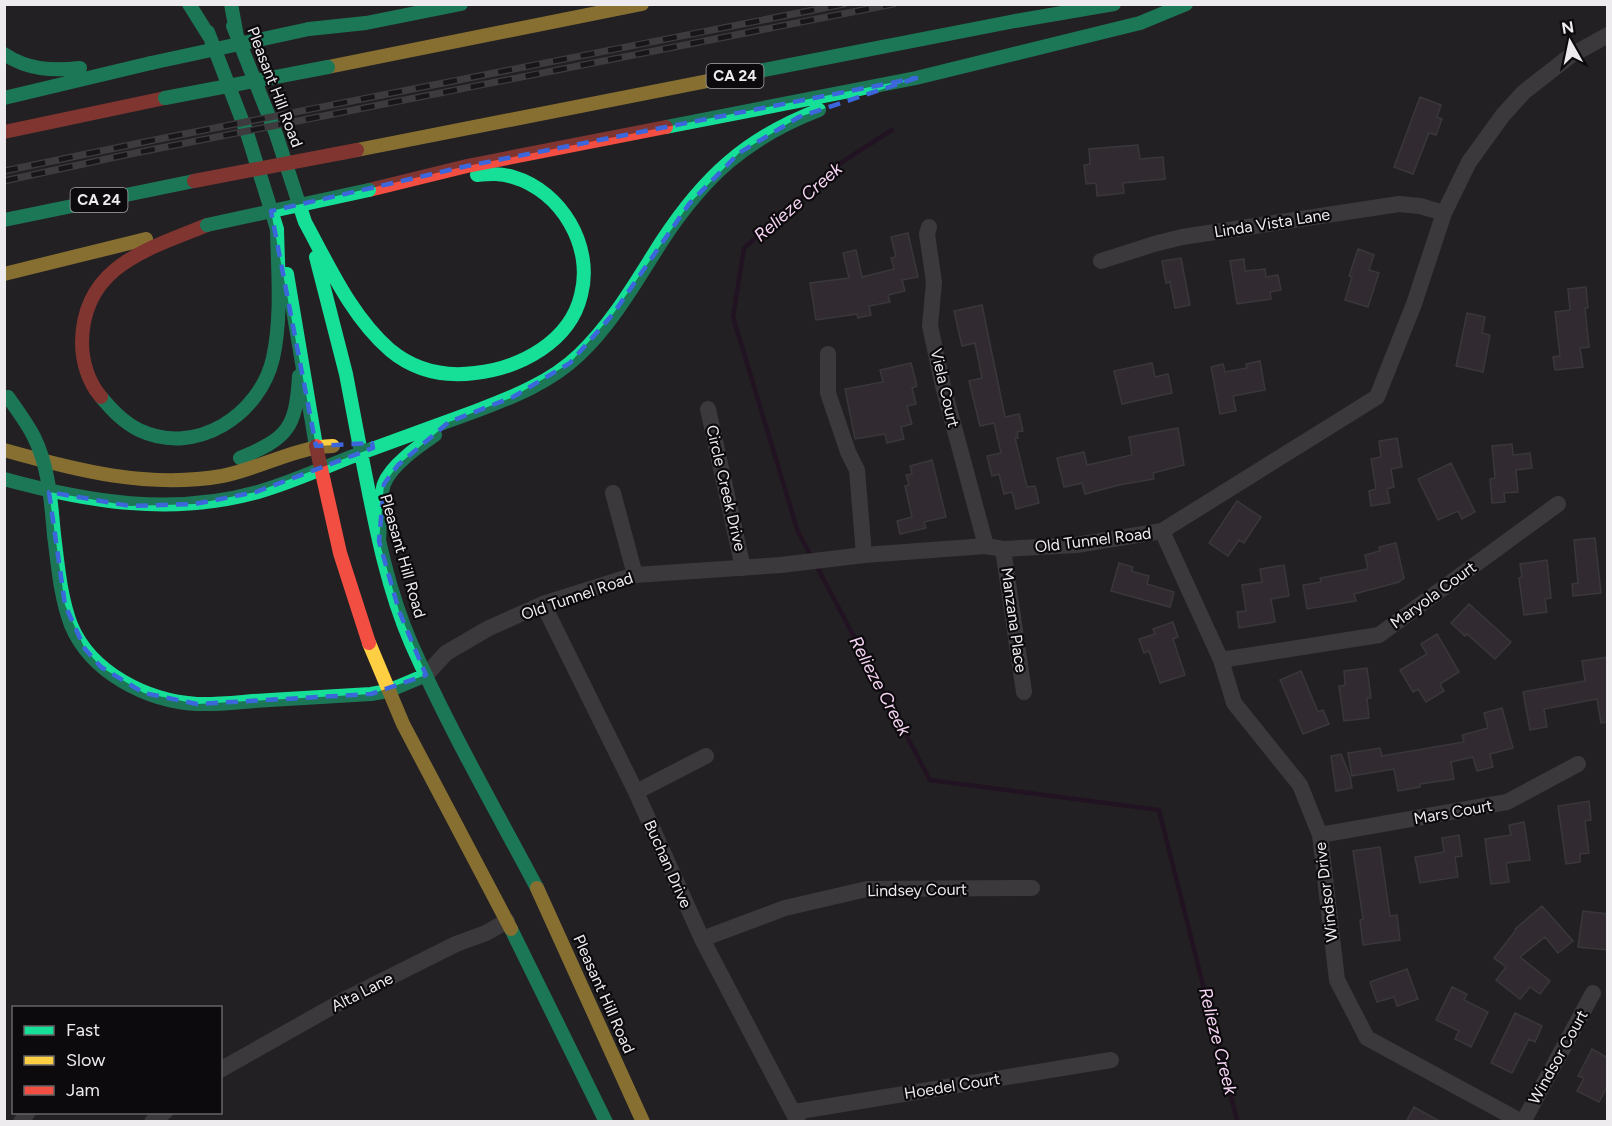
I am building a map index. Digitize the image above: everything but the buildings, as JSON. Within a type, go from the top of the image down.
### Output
[{"type":"main road","points":[[189,4],[209,36]]},
{"type":"main road","points":[[195,4],[247,133],[277,230],[300,347],[320,469],[342,564],[362,627],[388,692],[412,742],[507,921],[606,1122]]},
{"type":"main road","name":"Pleasant Hill Road","points":[[223,4],[236,31],[276,134],[305,222],[336,332],[379,541],[399,611],[426,675],[546,904],[643,1122]]},
{"type":"main road","points":[[231,4],[236,31]]},
{"type":"main road","points":[[4,98],[309,29],[366,23],[461,4]]},
{"type":"main road","points":[[4,132],[642,4]]},
{"type":"main road","name":"CA 24","points":[[4,220],[1015,21],[1114,4]]},
{"type":"main road","points":[[4,274],[467,166],[916,78],[1140,23],[1186,4]]},
{"type":"main road","points":[[309,29],[357,9]]},
{"type":"main road","points":[[4,54],[11,60],[32,69],[57,71],[98,65],[152,63]]},
{"type":"main road","points":[[4,479],[63,495],[130,506],[162,506],[225,499],[256,492],[449,422],[523,392],[543,382],[570,363],[593,340],[688,204],[711,177],[740,153],[799,117],[916,78]]},
{"type":"main road","points":[[305,222],[351,303],[367,326],[383,344],[402,359],[424,369],[448,374],[474,374],[500,368],[525,359],[546,346],[562,332],[574,316],[582,296],[585,274],[583,253],[565,213],[552,198],[536,186],[515,177],[493,174],[470,175],[369,190]]},
{"type":"main road","points":[[207,225],[137,254],[114,268],[96,288],[85,313],[82,346],[84,362],[91,383],[104,403],[121,420],[140,432],[166,439],[193,437],[219,430],[242,414],[256,396],[274,355],[277,230]]},
{"type":"main road","points":[[191,479],[268,447],[289,430],[298,405],[300,347]]},
{"type":"main road","points":[[6,395],[24,420],[40,454],[48,486],[60,584],[73,627],[85,649],[101,667],[119,680],[144,693],[171,701],[197,704],[388,692],[426,675]]},
{"type":"main road","points":[[379,541],[384,484],[411,452],[449,422]]},
{"type":"main road","points":[[4,450],[101,475],[132,479],[191,479],[220,476],[247,470],[316,446],[341,447],[361,453]]},
{"type":"street","name":"Old Tunnel Road","points":[[426,675],[446,653],[489,628],[543,604],[635,575],[743,568],[864,555],[986,546],[1003,549],[1076,545],[1161,531],[1377,397],[1414,304],[1444,213],[1469,162],[1503,115],[1524,92],[1570,57],[1608,35]]},
{"type":"street","name":"Linda Vista Lane","points":[[1101,261],[1154,243],[1182,237],[1399,204],[1420,206],[1444,213]]},
{"type":"street","name":"Viela Court","points":[[929,227],[927,234],[934,282],[930,326],[943,386],[986,546]]},
{"type":"street","points":[[828,354],[828,393],[848,452],[857,470],[864,555]]},
{"type":"street","name":"Circle Creek Drive","points":[[708,409],[743,568]]},
{"type":"street","points":[[613,493],[635,575]]},
{"type":"street","name":"Maryola Court","points":[[1221,660],[1379,635],[1558,504]]},
{"type":"street","name":"Windsor Drive","points":[[1161,531],[1221,660],[1234,703],[1300,785],[1320,835],[1337,980],[1367,1038],[1523,1122]]},
{"type":"street","name":"Manzana Place","points":[[1003,549],[1024,692]]},
{"type":"street","name":"Buchan Drive","points":[[543,604],[636,792],[702,939],[796,1117]]},
{"type":"street","points":[[636,792],[706,756]]},
{"type":"street","name":"Mars Court","points":[[1320,835],[1507,802],[1578,764]]},
{"type":"street","name":"Lindsey Court","points":[[702,939],[785,908],[867,889],[1032,888]]},
{"type":"street","name":"Alta Lane","points":[[222,1069],[344,1000],[507,921]]},
{"type":"street","name":"Windsor Court","points":[[1523,1122],[1593,993]]},
{"type":"street","name":"Hoedel Court","points":[[796,1117],[1111,1060]]},
{"type":"highlighted area","points":[[916,78],[799,117],[739,153],[689,204],[613,314],[570,363],[513,397],[449,422],[398,465],[384,484],[379,541],[399,611],[426,675],[371,694],[197,704],[144,693],[101,667],[85,649],[65,605],[49,492],[130,506],[195,504],[256,492],[373,448],[372,443],[316,446],[271,211],[467,166]]},
{"type":"waterway","name":"Relieze Creek","points":[[812,558],[798,532],[733,317],[744,248],[842,162],[892,130]]},
{"type":"waterway","name":"Relieze Creek","points":[[816,565],[930,780],[1159,810],[1239,1122]]},
{"type":"railway","points":[[4,171],[844,4]]},
{"type":"railway","points":[[4,181],[125,155],[893,4]]},
{"type":"traffic: fast","points":[[189,4],[209,36]]},
{"type":"traffic: fast","points":[[231,4],[236,31]]},
{"type":"traffic: fast","points":[[309,29],[366,23],[461,4]]},
{"type":"traffic: fast","points":[[733,76],[1114,4]]},
{"type":"traffic: fast","points":[[666,127],[916,78],[1140,23],[1186,4]]},
{"type":"traffic: fast","points":[[233,26],[276,134],[305,222]]},
{"type":"traffic: fast","points":[[151,63],[309,29]]},
{"type":"traffic: fast","points":[[208,32],[247,133],[277,229]]},
{"type":"traffic: fast","points":[[4,54],[22,63],[40,68],[80,68]]},
{"type":"traffic: fast","points":[[4,98],[151,63]]},
{"type":"traffic: fast","points":[[165,98],[328,67]]},
{"type":"traffic: fast","points":[[361,453],[504,400],[544,381],[568,365],[591,343],[614,315],[678,218],[711,179],[748,147],[793,121],[819,110]]},
{"type":"traffic: fast","points":[[305,222],[352,306],[376,337],[390,350],[409,363],[430,371],[463,374],[492,370],[525,359],[541,350],[566,326],[575,312],[581,295],[584,276],[583,258],[570,223],[546,194],[530,184],[508,176],[477,175]]},
{"type":"traffic: fast","points":[[4,220],[194,181]]},
{"type":"traffic: fast","points":[[207,225],[369,190]]},
{"type":"traffic: fast","points":[[101,397],[128,423],[139,430],[161,437],[182,438],[203,434],[222,426],[240,413],[255,397],[266,379],[273,358],[278,311],[277,230]]},
{"type":"traffic: fast","points":[[316,257],[346,374],[361,453]]},
{"type":"traffic: fast","points":[[287,274],[316,446]]},
{"type":"traffic: fast","points":[[240,458],[269,444],[286,429],[292,420],[295,408],[299,376]]},
{"type":"traffic: fast","points":[[8,397],[39,448],[48,485],[54,535]]},
{"type":"traffic: fast","points":[[379,541],[384,484],[393,470],[406,457],[435,435]]},
{"type":"traffic: fast","points":[[361,453],[387,573],[411,643],[456,736],[537,888]]},
{"type":"traffic: fast","points":[[4,479],[99,500],[130,503],[194,503],[258,492],[361,453]]},
{"type":"traffic: fast","points":[[54,535],[64,603],[71,625],[80,642],[106,670],[140,690],[178,702],[215,704],[371,694],[388,691],[426,675]]},
{"type":"traffic: fast","points":[[511,929],[606,1122]]},
{"type":"traffic: slow","points":[[328,67],[642,4]]},
{"type":"traffic: slow","points":[[357,150],[733,76]]},
{"type":"traffic: slow","points":[[4,274],[146,239]]},
{"type":"traffic: slow","points":[[4,450],[112,475],[167,480],[222,476],[305,450],[333,446]]},
{"type":"traffic: slow","points":[[369,643],[403,724],[511,929]]},
{"type":"traffic: slow","points":[[537,888],[643,1122]]},
{"type":"traffic: jam","points":[[4,132],[165,98]]},
{"type":"traffic: jam","points":[[369,190],[467,166],[666,127]]},
{"type":"traffic: jam","points":[[194,181],[357,150]]},
{"type":"traffic: jam","points":[[101,397],[89,378],[82,349],[85,316],[94,295],[107,277],[142,252],[207,225]]},
{"type":"traffic: jam","points":[[316,446],[340,553],[369,643]]}]
